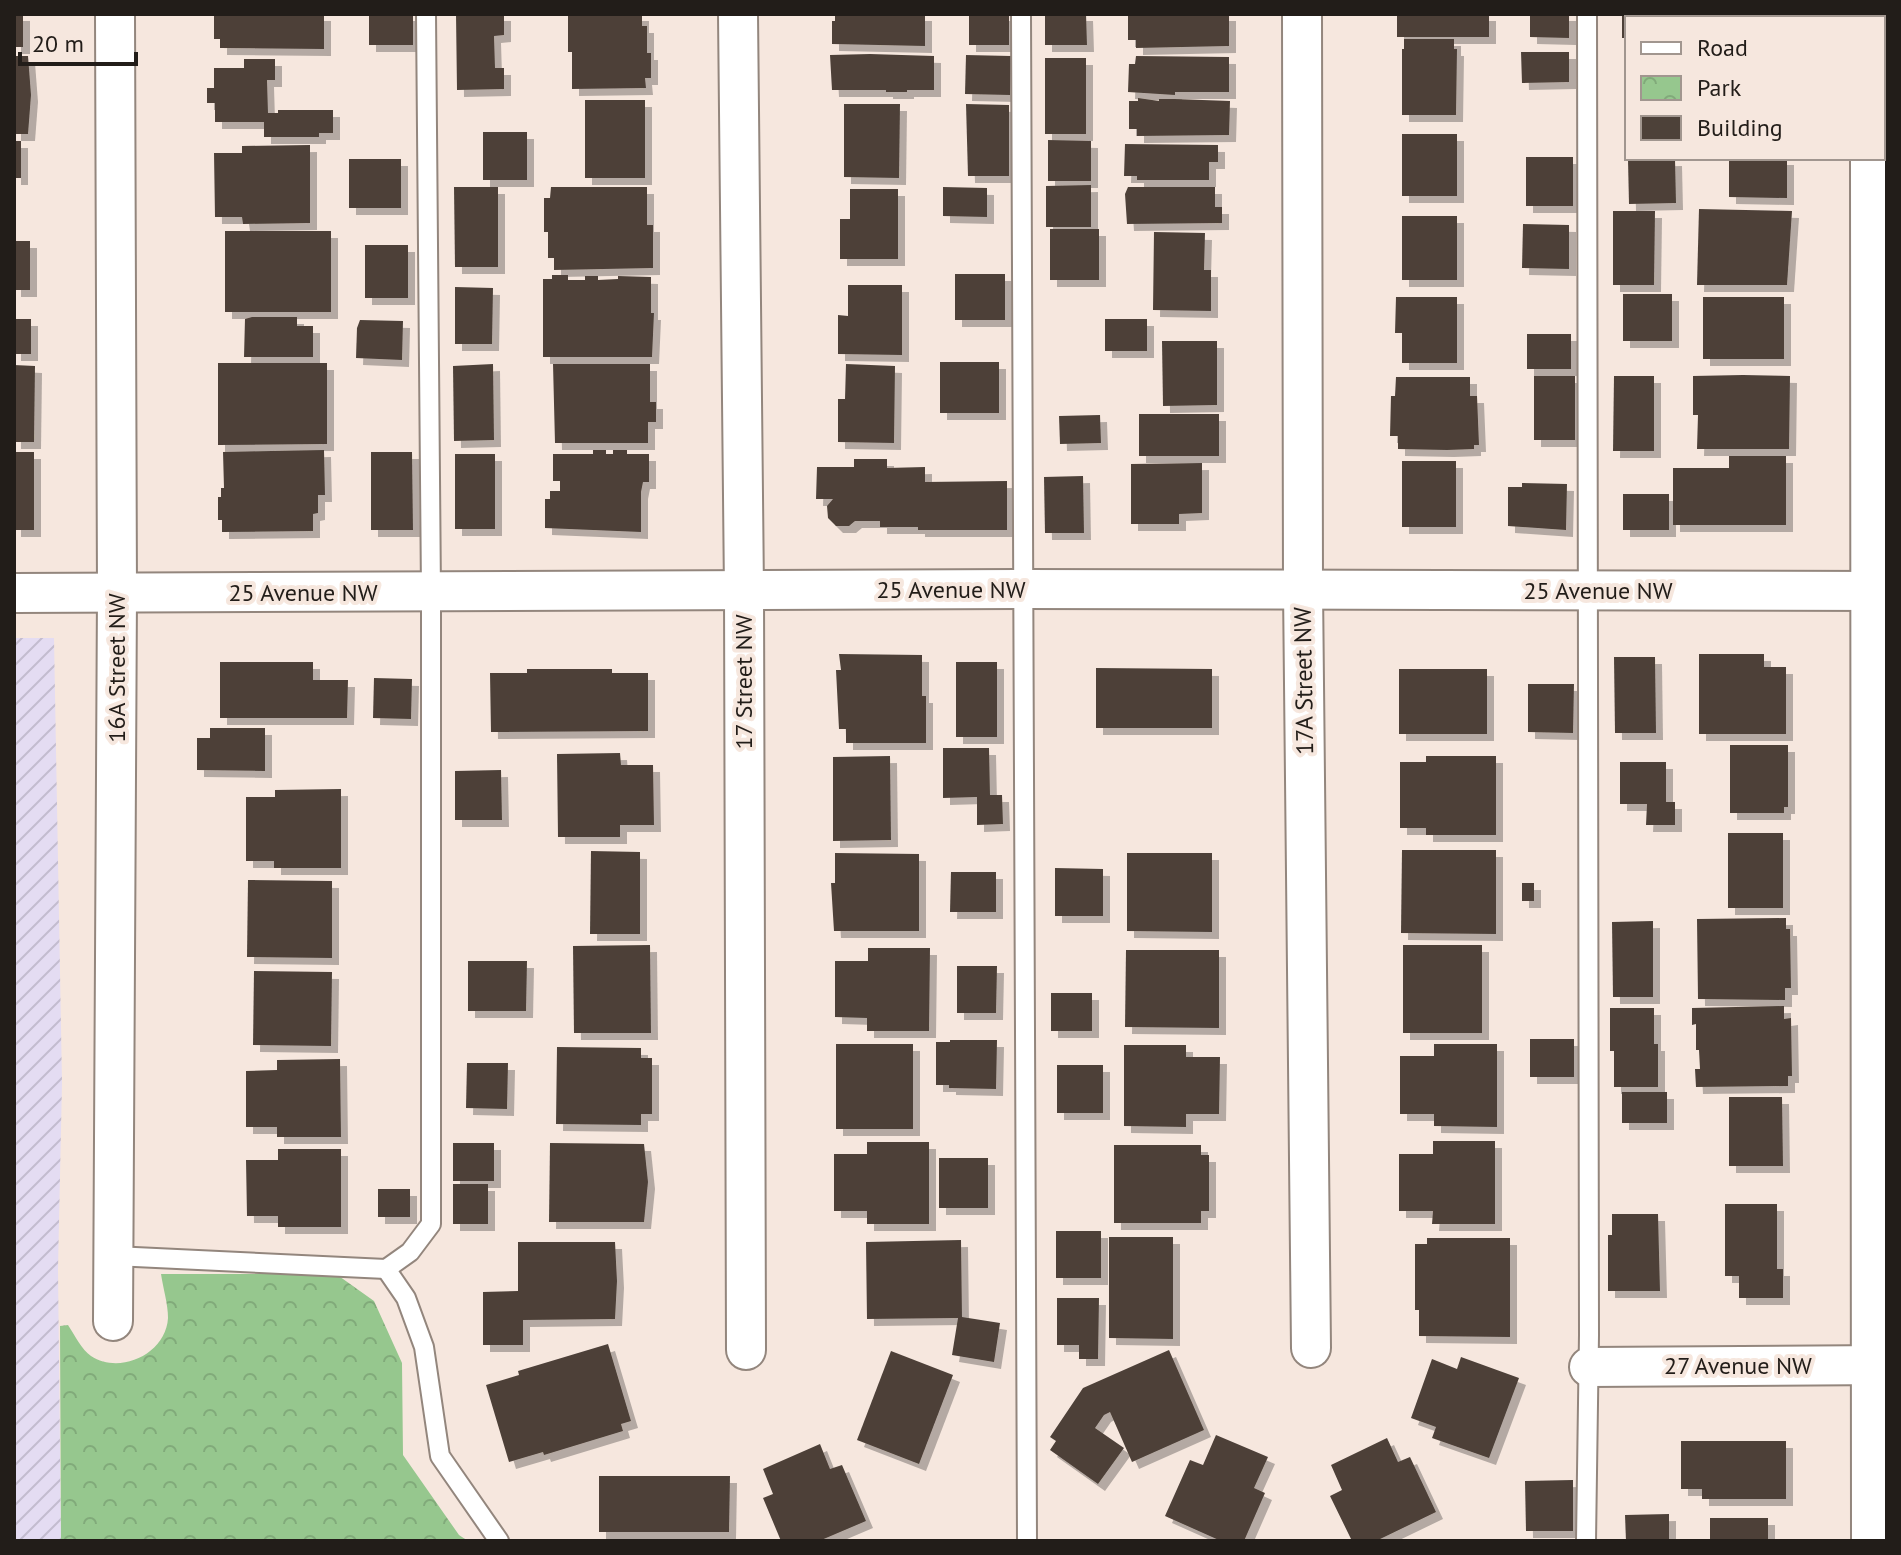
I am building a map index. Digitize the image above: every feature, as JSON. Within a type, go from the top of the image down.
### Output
[{"type":"street","name":"16A Street NW","points":[[113,1321],[117,593],[115,14]]},
{"type":"street","name":"17 Street NW","points":[[738,14],[744,592],[746,1350]]},
{"type":"street","name":"17A Street NW","points":[[1302,14],[1303,589],[1311,1348]]},
{"type":"street","points":[[1870,160],[1878,591],[1879,1365],[1871,1541]]},
{"type":"street","name":"25 Avenue NW","points":[[14,593],[1022,589],[1878,591]]},
{"type":"street","name":"27 Avenue NW","points":[[1589,1367],[1879,1365]]},
{"type":"lane","points":[[114,1256],[386,1269],[410,1252],[431,1224],[431,593],[426,14]]},
{"type":"lane","points":[[1021,14],[1027,1541]]},
{"type":"lane","points":[[1586,1541],[1589,1367],[1587,14]]},
{"type":"lane","points":[[386,1269],[406,1298],[424,1347],[440,1456],[499,1541]]},
{"type":"shaded area","points":[[14,638],[54,638],[62,1083],[58,1269],[61,1541],[14,1541]]},
{"type":"green space","points":[[161,1274],[336,1274],[374,1301],[402,1363],[403,1455],[459,1535],[468,1541],[61,1541],[60,1326],[68,1325],[81,1346],[91,1356],[103,1361],[128,1362],[140,1358],[159,1342],[165,1331],[168,1313]]},
{"type":"building","points":[[14,14],[23,14],[23,47],[14,47]]},
{"type":"building","points":[[214,14],[324,14],[324,49],[220,48],[220,39],[214,39]]},
{"type":"building","points":[[369,14],[413,14],[413,45],[369,45]]},
{"type":"building","points":[[456,14],[504,14],[504,35],[494,36],[495,68],[504,68],[504,89],[457,90]]},
{"type":"building","points":[[568,14],[642,14],[642,26],[647,26],[647,53],[651,53],[651,78],[645,78],[646,88],[572,89]]},
{"type":"building","points":[[835,14],[925,14],[925,46],[832,44]]},
{"type":"building","points":[[969,14],[1009,14],[1009,45],[969,45]]},
{"type":"building","points":[[1045,14],[1086,14],[1087,45],[1045,45]]},
{"type":"building","points":[[1128,14],[1229,14],[1229,46],[1136,48],[1136,40],[1128,40]]},
{"type":"building","points":[[1397,14],[1489,14],[1489,37],[1397,37]]},
{"type":"building","points":[[1530,14],[1569,14],[1569,38],[1530,37]]},
{"type":"building","points":[[1622,14],[1665,14],[1625,16],[1625,38],[1622,38]]},
{"type":"building","points":[[1730,14],[1786,14],[1786,16]]},
{"type":"building","points":[[1404,39],[1454,39],[1454,49],[1457,49],[1456,115],[1402,115]]},
{"type":"building","points":[[1521,52],[1569,52],[1569,82],[1522,83]]},
{"type":"building","points":[[830,55],[934,56],[934,90],[832,90]]},
{"type":"building","points":[[966,55],[1011,56],[1010,95],[965,94]]},
{"type":"building","points":[[14,56],[28,56],[31,95],[28,134],[14,134]]},
{"type":"building","points":[[1136,56],[1229,57],[1229,92],[1175,92],[1175,95],[1128,92],[1129,64],[1135,64]]},
{"type":"building","points":[[1045,58],[1086,58],[1086,134],[1045,134]]},
{"type":"building","points":[[244,59],[275,59],[275,80],[267,80],[268,113],[278,113],[278,110],[333,110],[333,133],[319,133],[319,137],[264,137],[264,122],[215,122],[215,103],[207,103],[207,88],[214,88],[214,68],[244,68]]},
{"type":"building","points":[[1138,98],[1230,101],[1229,135],[1137,136],[1137,129],[1129,129],[1129,101],[1138,101]]},
{"type":"building","points":[[585,100],[645,100],[645,178],[585,178]]},
{"type":"building","points":[[844,104],[900,104],[899,178],[844,177]]},
{"type":"building","points":[[966,104],[1009,105],[1009,176],[968,176]]},
{"type":"building","points":[[483,132],[527,132],[527,180],[483,180]]},
{"type":"building","points":[[1402,134],[1457,134],[1457,196],[1402,196]]},
{"type":"building","points":[[1048,140],[1091,141],[1091,181],[1048,181]]},
{"type":"building","points":[[14,141],[21,141],[21,178],[14,178]]},
{"type":"building","points":[[1125,144],[1218,145],[1218,162],[1209,162],[1209,180],[1137,180],[1137,176],[1124,176]]},
{"type":"building","points":[[310,145],[310,223],[243,224],[242,217],[215,217],[214,153],[242,153],[242,146]]},
{"type":"building","points":[[1526,157],[1573,157],[1573,206],[1526,206]]},
{"type":"building","points":[[349,159],[401,159],[401,208],[349,208]]},
{"type":"building","points":[[1628,160],[1675,160],[1676,203],[1629,204]]},
{"type":"building","points":[[1729,160],[1787,160],[1787,198],[1729,197]]},
{"type":"building","points":[[1091,185],[1091,227],[1046,227],[1046,186]]},
{"type":"building","points":[[454,187],[498,187],[498,267],[455,267]]},
{"type":"building","points":[[551,187],[647,187],[647,225],[653,225],[653,268],[554,270],[554,258],[548,258],[548,232],[544,232],[544,198],[550,198]]},
{"type":"building","points":[[943,187],[987,188],[987,217],[943,216]]},
{"type":"building","points":[[1128,187],[1215,187],[1215,207],[1222,207],[1222,223],[1127,224],[1125,194]]},
{"type":"building","points":[[850,189],[898,189],[898,259],[840,259],[840,219],[850,219]]},
{"type":"building","points":[[1699,209],[1792,211],[1787,285],[1697,285]]},
{"type":"building","points":[[1613,211],[1655,211],[1654,285],[1613,285]]},
{"type":"building","points":[[1402,216],[1457,216],[1457,280],[1402,280]]},
{"type":"building","points":[[1523,224],[1569,225],[1569,269],[1522,268]]},
{"type":"building","points":[[1050,229],[1099,229],[1099,280],[1050,280]]},
{"type":"building","points":[[225,231],[331,231],[331,312],[225,312]]},
{"type":"building","points":[[1154,232],[1205,233],[1204,270],[1211,270],[1211,311],[1153,310]]},
{"type":"building","points":[[14,241],[30,241],[30,290],[14,290]]},
{"type":"building","points":[[365,245],[408,245],[408,298],[365,298]]},
{"type":"building","points":[[955,274],[1005,274],[1005,320],[955,320]]},
{"type":"building","points":[[552,275],[568,275],[568,280],[585,280],[585,276],[598,276],[598,280],[618,279],[618,276],[651,277],[651,313],[654,313],[652,357],[543,357],[543,279],[552,279]]},
{"type":"building","points":[[848,285],[902,285],[902,355],[838,354],[838,315],[848,316]]},
{"type":"building","points":[[455,287],[493,288],[492,344],[455,344]]},
{"type":"building","points":[[1623,294],[1672,294],[1672,341],[1623,341]]},
{"type":"building","points":[[1396,297],[1457,297],[1457,363],[1402,363],[1402,333],[1395,333]]},
{"type":"building","points":[[1703,297],[1784,297],[1784,359],[1703,359]]},
{"type":"building","points":[[297,317],[297,326],[313,326],[313,357],[244,357],[245,319]]},
{"type":"building","points":[[14,319],[31,319],[31,354],[14,354]]},
{"type":"building","points":[[1105,319],[1147,319],[1147,351],[1105,351]]},
{"type":"building","points":[[360,320],[403,321],[402,360],[356,358]]},
{"type":"building","points":[[1527,334],[1571,334],[1571,369],[1527,369]]},
{"type":"building","points":[[1162,341],[1217,341],[1217,405],[1163,406]]},
{"type":"building","points":[[940,362],[999,362],[999,413],[940,413]]},
{"type":"building","points":[[218,363],[327,363],[327,444],[218,445]]},
{"type":"building","points":[[493,364],[494,440],[454,441],[453,366]]},
{"type":"building","points":[[553,364],[650,364],[650,402],[656,402],[656,422],[648,422],[648,443],[555,443]]},
{"type":"building","points":[[846,364],[895,366],[894,443],[838,442],[838,399],[845,399]]},
{"type":"building","points":[[14,365],[35,366],[34,442],[14,442]]},
{"type":"building","points":[[1534,376],[1575,376],[1575,440],[1534,440]]},
{"type":"building","points":[[1614,376],[1654,376],[1654,451],[1613,451]]},
{"type":"building","points":[[1693,376],[1790,376],[1789,449],[1697,449],[1698,415],[1693,415]]},
{"type":"building","points":[[1396,377],[1470,377],[1470,396],[1477,396],[1479,445],[1474,445],[1474,449],[1398,449],[1398,436],[1390,436],[1391,396],[1395,396]]},
{"type":"building","points":[[1139,414],[1219,414],[1219,456],[1139,456]]},
{"type":"building","points":[[1100,415],[1101,443],[1060,444],[1059,416]]},
{"type":"building","points":[[324,450],[325,495],[318,495],[318,513],[313,514],[313,531],[222,532],[222,520],[218,520],[218,497],[221,497],[221,488],[224,488],[223,452]]},
{"type":"building","points":[[593,450],[606,450],[606,454],[613,454],[613,450],[627,450],[627,454],[649,454],[649,482],[643,482],[641,492],[641,532],[545,528],[545,499],[550,499],[550,491],[560,491],[560,481],[553,481],[553,454],[593,454]]},
{"type":"building","points":[[14,452],[34,452],[34,530],[14,530]]},
{"type":"building","points":[[371,452],[412,452],[413,530],[371,530]]},
{"type":"building","points":[[455,454],[495,454],[495,529],[455,529]]},
{"type":"building","points":[[1729,456],[1786,456],[1786,525],[1673,525],[1673,468],[1729,468]]},
{"type":"building","points":[[854,459],[887,459],[887,468],[925,467],[925,482],[1007,481],[1007,530],[918,530],[918,527],[880,527],[880,521],[855,521],[849,526],[836,526],[828,518],[827,506],[833,499],[816,499],[817,467],[854,467]]},
{"type":"building","points":[[1402,461],[1456,461],[1456,527],[1402,527]]},
{"type":"building","points":[[1202,463],[1202,513],[1179,514],[1179,524],[1131,524],[1131,464]]},
{"type":"building","points":[[1083,476],[1084,533],[1045,533],[1044,477]]},
{"type":"building","points":[[1522,483],[1567,484],[1566,530],[1508,526],[1508,487],[1522,487]]},
{"type":"building","points":[[1623,494],[1669,494],[1669,530],[1623,530]]},
{"type":"building","points":[[839,654],[922,655],[926,743],[846,743],[846,729],[839,729],[836,670],[841,670]]},
{"type":"building","points":[[1699,654],[1764,654],[1764,667],[1786,667],[1786,734],[1699,734]]},
{"type":"building","points":[[1614,657],[1655,657],[1656,733],[1615,733]]},
{"type":"building","points":[[220,662],[313,662],[313,680],[348,680],[347,718],[220,718]]},
{"type":"building","points":[[956,662],[997,662],[997,737],[956,737]]},
{"type":"building","points":[[1096,668],[1212,669],[1212,728],[1096,728]]},
{"type":"building","points":[[527,669],[612,669],[612,673],[648,673],[648,731],[491,732],[490,673],[527,673]]},
{"type":"building","points":[[1399,669],[1487,669],[1487,734],[1399,734]]},
{"type":"building","points":[[374,678],[412,679],[411,719],[373,718]]},
{"type":"building","points":[[1528,684],[1574,684],[1573,733],[1528,732]]},
{"type":"building","points":[[210,728],[265,728],[265,771],[197,770],[197,738],[210,738]]},
{"type":"building","points":[[1730,745],[1788,745],[1788,807],[1784,807],[1784,813],[1730,813]]},
{"type":"building","points":[[943,748],[989,748],[990,795],[1002,795],[1003,824],[977,825],[977,797],[943,798]]},
{"type":"building","points":[[620,753],[621,765],[653,765],[654,825],[620,825],[620,837],[558,837],[557,754]]},
{"type":"building","points":[[890,756],[891,840],[833,841],[833,757]]},
{"type":"building","points":[[1426,756],[1496,756],[1496,835],[1426,835],[1426,828],[1400,828],[1400,762],[1426,762]]},
{"type":"building","points":[[1620,762],[1666,762],[1666,802],[1675,802],[1675,825],[1646,825],[1647,804],[1620,804]]},
{"type":"building","points":[[501,770],[502,820],[455,820],[455,771]]},
{"type":"building","points":[[341,789],[341,868],[274,868],[274,861],[246,861],[246,797],[275,797],[275,790]]},
{"type":"building","points":[[1728,833],[1783,833],[1783,908],[1728,908]]},
{"type":"building","points":[[1402,850],[1496,850],[1496,934],[1401,933]]},
{"type":"building","points":[[591,851],[640,852],[640,934],[590,934]]},
{"type":"building","points":[[835,853],[919,854],[919,931],[834,931],[831,883],[835,883]]},
{"type":"building","points":[[1127,853],[1212,853],[1212,932],[1127,931]]},
{"type":"building","points":[[1055,868],[1103,869],[1103,916],[1055,916]]},
{"type":"building","points":[[951,872],[996,872],[996,912],[950,912]]},
{"type":"building","points":[[248,880],[332,881],[332,958],[247,957]]},
{"type":"building","points":[[1522,883],[1534,883],[1534,901],[1522,901]]},
{"type":"building","points":[[1786,918],[1786,929],[1790,929],[1791,988],[1785,988],[1785,1000],[1698,999],[1697,919]]},
{"type":"building","points":[[1653,921],[1653,997],[1613,997],[1612,922]]},
{"type":"building","points":[[650,945],[651,1033],[574,1033],[573,946]]},
{"type":"building","points":[[1403,945],[1482,945],[1482,1033],[1403,1033]]},
{"type":"building","points":[[868,948],[930,948],[929,1031],[867,1031],[867,1018],[835,1017],[835,961],[868,961]]},
{"type":"building","points":[[1126,950],[1219,950],[1219,1028],[1125,1027]]},
{"type":"building","points":[[468,961],[527,961],[526,1011],[468,1011]]},
{"type":"building","points":[[957,966],[997,966],[996,1013],[957,1013]]},
{"type":"building","points":[[254,971],[332,972],[331,1046],[253,1045]]},
{"type":"building","points":[[1051,993],[1092,993],[1092,1031],[1051,1031]]},
{"type":"building","points":[[1784,1006],[1784,1019],[1791,1018],[1792,1076],[1788,1076],[1788,1086],[1696,1087],[1695,1069],[1700,1069],[1692,1008]]},
{"type":"building","points":[[1610,1008],[1654,1008],[1658,1087],[1614,1087]]},
{"type":"building","points":[[1530,1039],[1574,1039],[1574,1077],[1530,1077]]},
{"type":"building","points":[[997,1040],[996,1089],[936,1085],[936,1042]]},
{"type":"building","points":[[836,1044],[913,1044],[913,1129],[836,1129]]},
{"type":"building","points":[[1434,1044],[1497,1044],[1497,1127],[1434,1126],[1434,1114],[1400,1114],[1400,1056],[1434,1056]]},
{"type":"building","points":[[1124,1045],[1186,1045],[1186,1057],[1220,1057],[1219,1114],[1186,1114],[1186,1127],[1124,1126]]},
{"type":"building","points":[[557,1047],[641,1048],[641,1058],[652,1058],[652,1114],[641,1114],[641,1125],[556,1124]]},
{"type":"building","points":[[340,1059],[341,1137],[277,1137],[277,1127],[246,1127],[246,1071],[277,1070],[277,1060]]},
{"type":"building","points":[[467,1063],[508,1063],[507,1109],[466,1108]]},
{"type":"building","points":[[1057,1065],[1103,1065],[1103,1113],[1057,1113]]},
{"type":"building","points":[[1622,1092],[1667,1092],[1667,1123],[1622,1123]]},
{"type":"building","points":[[1729,1097],[1782,1097],[1783,1166],[1729,1166]]},
{"type":"building","points":[[1433,1141],[1495,1141],[1495,1224],[1432,1224],[1433,1211],[1399,1211],[1399,1154],[1433,1154]]},
{"type":"building","points":[[867,1142],[929,1142],[929,1224],[867,1224],[867,1211],[834,1211],[834,1154],[867,1154]]},
{"type":"building","points":[[453,1143],[494,1143],[494,1181],[453,1181]]},
{"type":"building","points":[[550,1143],[644,1144],[648,1182],[644,1222],[549,1222]]},
{"type":"building","points":[[1114,1145],[1201,1145],[1201,1155],[1209,1155],[1209,1211],[1201,1211],[1201,1223],[1114,1223]]},
{"type":"building","points":[[278,1149],[341,1149],[341,1227],[278,1227],[278,1216],[247,1216],[246,1160],[278,1160]]},
{"type":"building","points":[[939,1158],[988,1158],[988,1208],[939,1208]]},
{"type":"building","points":[[453,1184],[488,1184],[488,1224],[453,1224]]},
{"type":"building","points":[[378,1189],[410,1189],[410,1217],[378,1217]]},
{"type":"building","points":[[1725,1204],[1777,1204],[1777,1269],[1783,1269],[1783,1298],[1739,1298],[1739,1276],[1725,1276]]},
{"type":"building","points":[[1612,1214],[1658,1214],[1660,1291],[1608,1291],[1608,1235],[1612,1235]]},
{"type":"building","points":[[1056,1231],[1101,1231],[1101,1278],[1056,1278]]},
{"type":"building","points":[[1109,1237],[1173,1237],[1173,1339],[1109,1338]]},
{"type":"building","points":[[1427,1238],[1510,1238],[1510,1337],[1419,1336],[1419,1310],[1415,1310],[1415,1244],[1427,1244]]},
{"type":"building","points":[[961,1240],[962,1317],[1000,1323],[994,1362],[952,1355],[958,1318],[867,1319],[866,1242]]},
{"type":"building","points":[[518,1242],[615,1242],[615,1319],[523,1320],[523,1345],[483,1345],[483,1292],[518,1291]]},
{"type":"building","points":[[1057,1298],[1099,1298],[1098,1359],[1079,1359],[1079,1345],[1057,1345]]},
{"type":"building","points":[[608,1344],[631,1421],[621,1424],[623,1431],[544,1455],[543,1452],[509,1462],[486,1385],[519,1375],[518,1371]]},
{"type":"building","points":[[1169,1350],[1204,1430],[1132,1462],[1110,1412],[1104,1415],[1095,1428],[1124,1448],[1098,1484],[1050,1450],[1056,1441],[1050,1437],[1083,1388]]},
{"type":"building","points":[[891,1351],[953,1375],[919,1464],[857,1440]]},
{"type":"building","points":[[1461,1357],[1519,1378],[1489,1458],[1432,1438],[1436,1427],[1411,1418],[1432,1359],[1457,1369]]},
{"type":"building","points":[[1216,1435],[1268,1457],[1254,1488],[1265,1493],[1244,1541],[1221,1541],[1165,1516],[1190,1460],[1203,1465]]},
{"type":"building","points":[[1387,1438],[1398,1462],[1410,1457],[1436,1512],[1376,1541],[1352,1541],[1330,1496],[1342,1490],[1331,1465]]},
{"type":"building","points":[[1681,1441],[1786,1441],[1786,1499],[1702,1499],[1702,1489],[1681,1489]]},
{"type":"building","points":[[820,1444],[830,1469],[842,1465],[866,1521],[819,1541],[781,1541],[763,1498],[773,1494],[763,1469]]},
{"type":"building","points":[[599,1476],[730,1476],[729,1532],[599,1532]]},
{"type":"building","points":[[1573,1480],[1573,1531],[1526,1531],[1525,1481]]},
{"type":"building","points":[[1669,1514],[1669,1541],[1626,1541],[1625,1515]]},
{"type":"building","points":[[1710,1518],[1768,1518],[1768,1541],[1710,1541]]}]
